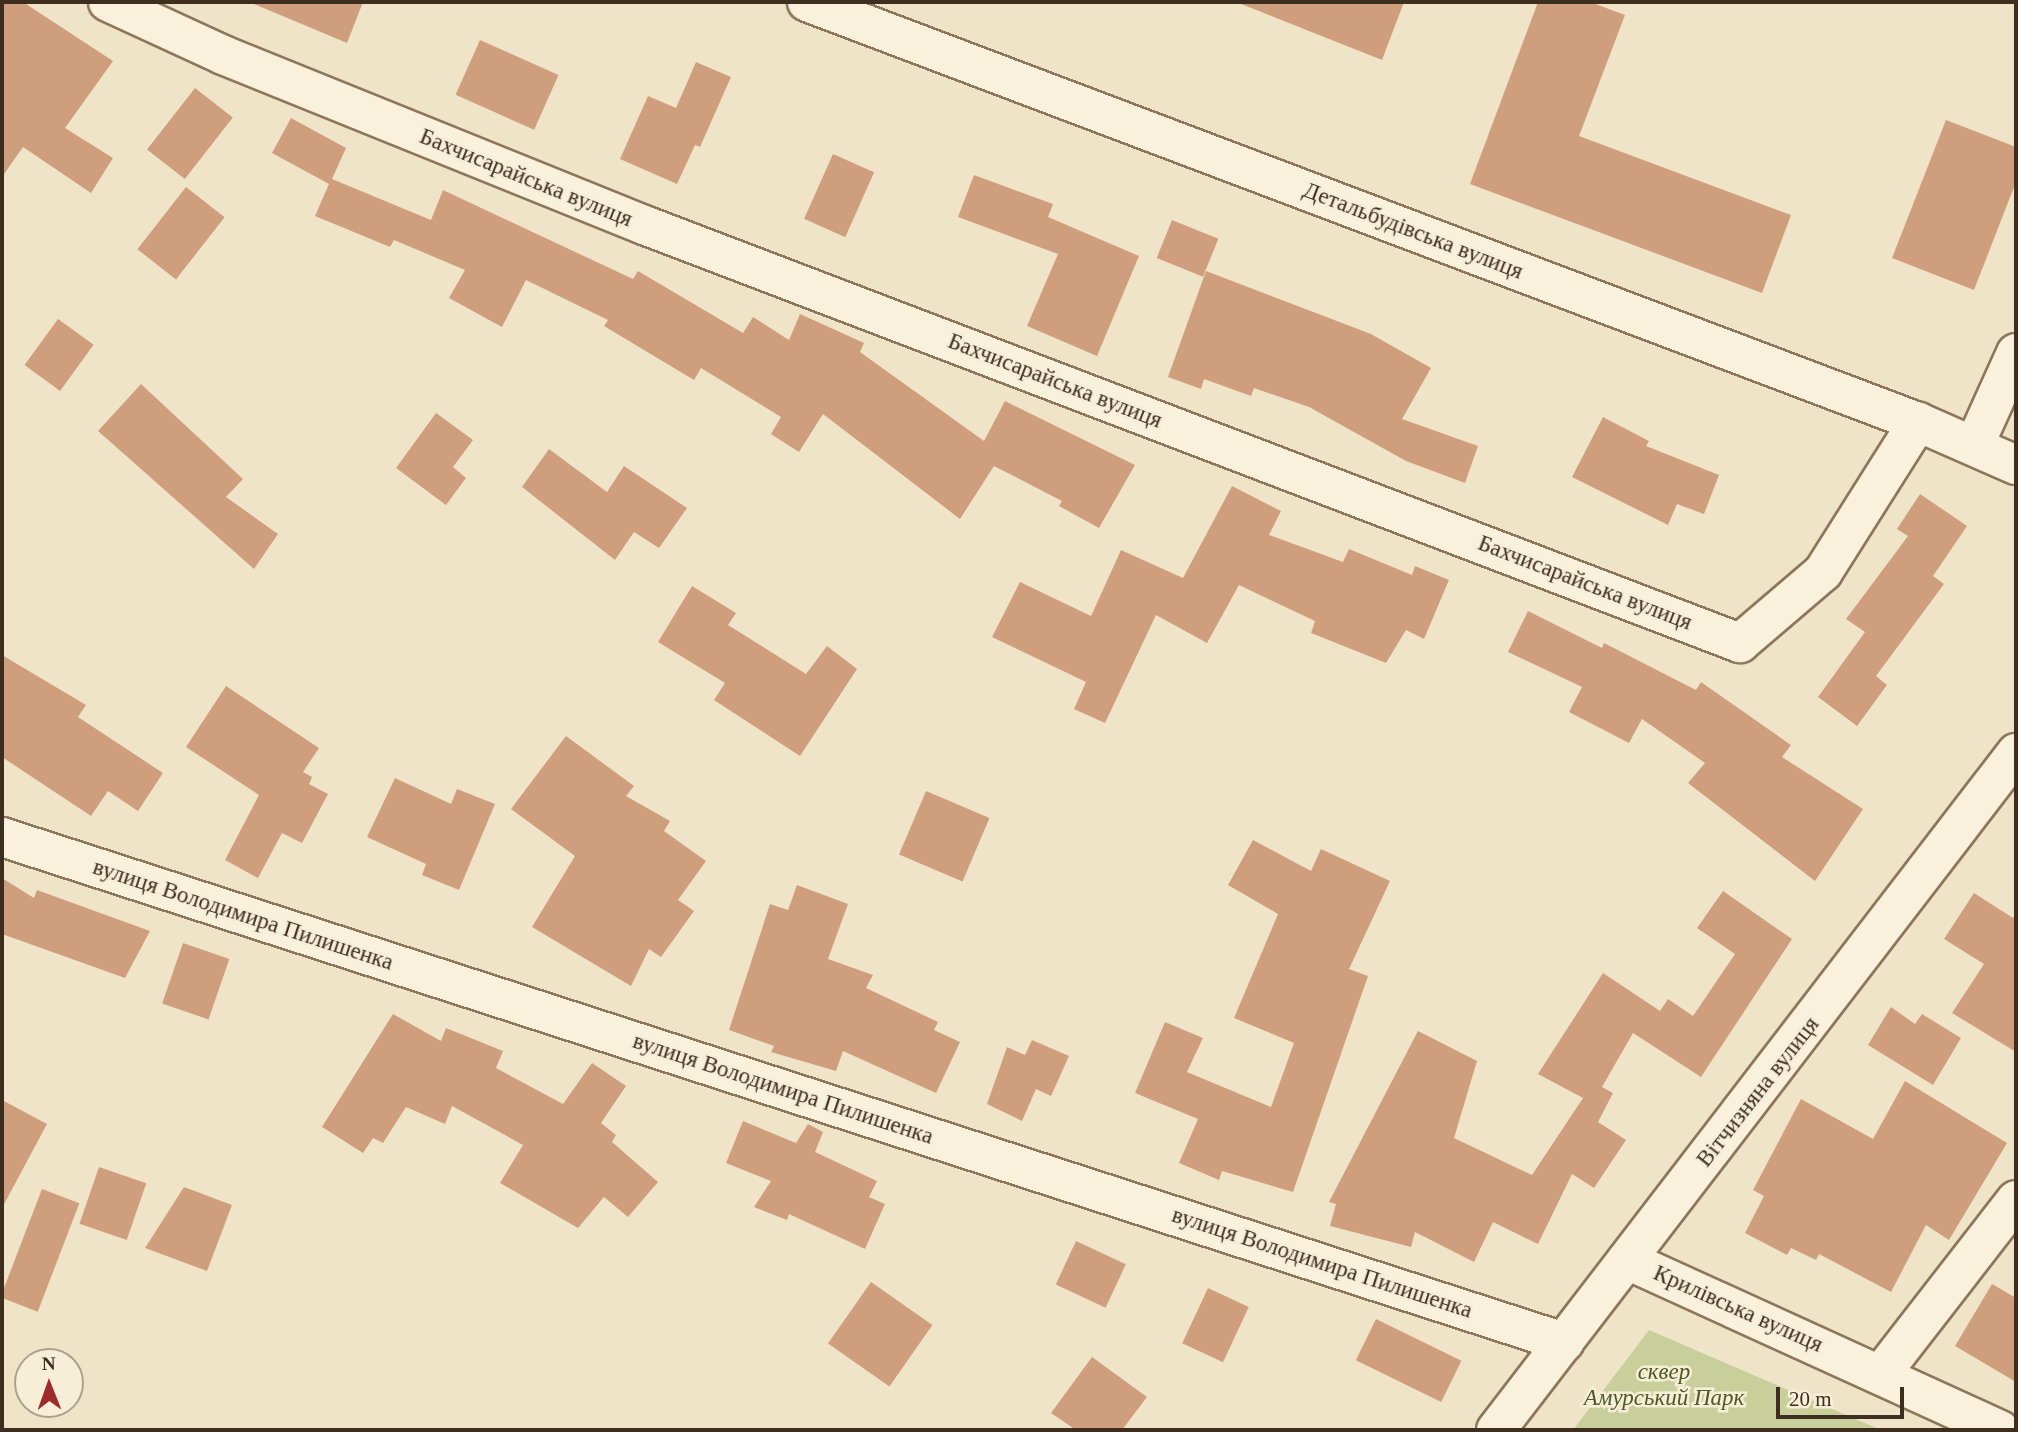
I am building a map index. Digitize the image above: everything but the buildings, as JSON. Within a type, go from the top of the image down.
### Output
[{"type":"street","name":"Бахчисарайська вулиця","points":[[108,2],[223,55],[644,225],[1741,643],[1822,572],[1918,422]]},
{"type":"street","name":"Детальбудівська вулиця","points":[[807,2],[1918,422],[2016,465]]},
{"type":"street","points":[[1975,446],[2016,353]]},
{"type":"street","name":"Вітчизняна вулиця","points":[[1496,1430],[2016,752]]},
{"type":"street","name":"вулиця Володимира Пилишенка","points":[[2,836],[1563,1342]]},
{"type":"street","points":[[1881,1374],[2016,1200]]},
{"type":"street","name":"Крилівська вулиця","points":[[1627,1259],[2000,1430]]},
{"type":"green space","name":"сквер Амурський Парк","points":[[1649,1330],[1881,1430],[1573,1430]]}]
